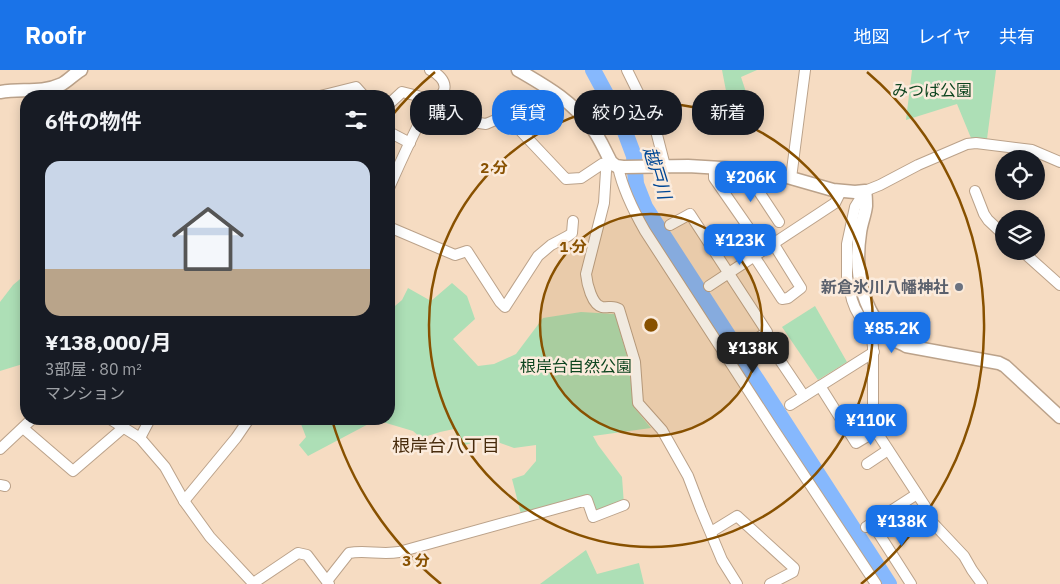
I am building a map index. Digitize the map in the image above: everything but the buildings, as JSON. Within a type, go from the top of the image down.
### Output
[{"type":"street","points":[[37,90],[55,86],[68,80],[81,70]]},
{"type":"street","points":[[430,70],[441,78],[444,90]]},
{"type":"street","points":[[518,70],[567,100],[592,127],[617,165],[632,207],[645,231],[876,584]]},
{"type":"street","points":[[627,70],[655,127],[665,166]]},
{"type":"street","points":[[791,178],[805,70]]},
{"type":"street","points":[[344,90],[356,87],[359,90]]},
{"type":"street","points":[[0,92],[20,91]]},
{"type":"street","points":[[395,98],[402,92],[410,94]]},
{"type":"street","points":[[482,123],[486,124],[500,118],[510,122],[566,179],[581,178],[602,164],[744,169],[791,178],[833,190],[854,192],[865,191],[880,185],[918,165],[967,144],[976,143],[1032,150],[1060,162]]},
{"type":"street","points":[[395,135],[410,143]]},
{"type":"street","points":[[395,175],[414,135]]},
{"type":"street","points":[[617,165],[608,165],[606,171],[604,204],[586,274],[587,282],[595,302],[600,307],[615,307],[619,309],[635,362],[638,403],[662,430],[688,476],[700,510],[722,560],[737,584]]},
{"type":"street","points":[[714,168],[714,178],[764,250]]},
{"type":"street","points":[[744,169],[779,222]]},
{"type":"street","points":[[709,286],[835,203],[842,191]]},
{"type":"street","points":[[865,191],[855,207],[847,244],[847,277],[855,308],[872,339],[874,352],[873,425],[925,506],[931,521],[964,556],[982,584]]},
{"type":"street","points":[[865,191],[866,205],[860,231],[858,269],[860,283],[870,312],[884,331],[893,339],[906,346],[999,363],[1005,366],[1060,417]]},
{"type":"street","points":[[976,191],[984,214],[995,228]]},
{"type":"street","points":[[670,225],[690,214],[729,272],[767,332],[748,345]]},
{"type":"street","points":[[395,230],[455,255],[466,251],[500,302],[505,306],[538,256],[551,245],[572,233],[573,221]]},
{"type":"street","points":[[754,256],[782,299],[788,298],[801,288],[773,244]]},
{"type":"street","points":[[1032,260],[1060,285]]},
{"type":"street","points":[[763,335],[804,396]]},
{"type":"street","points":[[790,405],[874,352]]},
{"type":"street","points":[[820,386],[856,443],[876,431]]},
{"type":"street","points":[[0,449],[26,425]]},
{"type":"street","points":[[119,425],[140,438],[165,468],[184,501],[210,538],[253,583],[298,553],[307,555],[328,582],[349,553],[389,554],[399,552],[588,500],[593,517],[624,504]]},
{"type":"street","points":[[140,438],[147,425]]},
{"type":"street","points":[[184,501],[245,425]]},
{"type":"street","points":[[23,428],[73,471],[123,428]]},
{"type":"street","points":[[867,464],[888,450]]},
{"type":"street","points":[[911,584],[869,525],[917,494]]},
{"type":"street","points":[[711,532],[737,516],[794,568],[793,572],[770,584]]},
{"type":"green space","points":[[722,70],[757,70],[741,77],[745,90],[726,90]]},
{"type":"green space","name":"みつば公園","points":[[912,70],[996,70],[987,139],[971,138],[957,104],[906,120]]},
{"type":"green space","points":[[20,279],[20,365],[0,371],[0,302]]},
{"type":"green space","name":"根岸台自然公園","points":[[452,283],[467,296],[475,319],[453,339],[478,366],[494,364],[516,354],[543,318],[581,312],[615,314],[629,363],[633,406],[651,428],[593,436],[622,477],[624,505],[593,517],[587,500],[522,518],[512,479],[524,475],[536,461],[536,445],[514,448],[489,439],[460,446],[454,429],[421,438],[413,431],[393,425],[395,425],[395,306],[402,300],[408,288],[431,301]]},
{"type":"green space","points":[[815,306],[847,362],[818,380],[782,327]]},
{"type":"green space","points":[[301,425],[367,425],[308,456],[299,445],[306,437]]},
{"type":"green space","points":[[586,550],[597,574],[639,563],[644,584],[540,584]]},
{"type":"waterway","name":"越戸川","points":[[593,70],[622,124],[634,156],[636,184],[645,207],[889,584]]},
{"type":"place","name":"新倉氷川八幡神社","points":[[959,287]]},
{"type":"district","name":"根岸台八丁目","points":[[446,446]]}]
